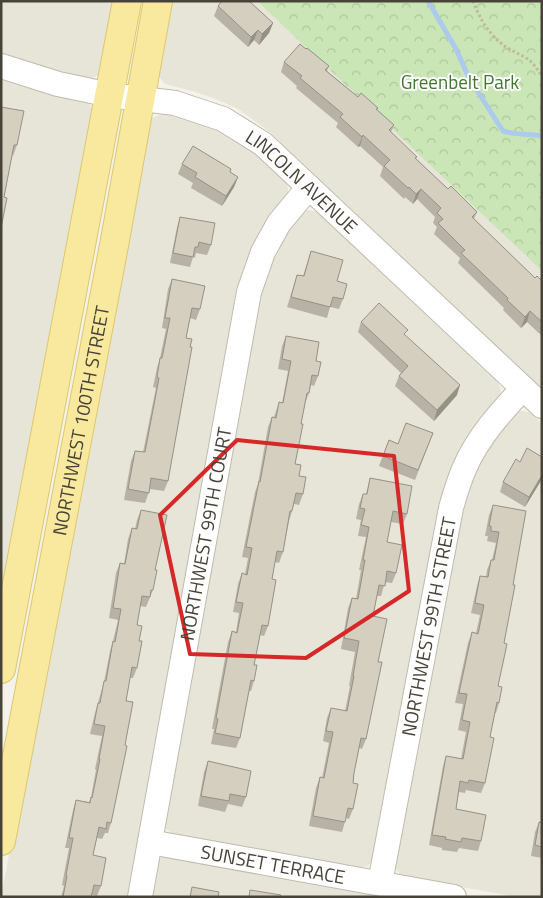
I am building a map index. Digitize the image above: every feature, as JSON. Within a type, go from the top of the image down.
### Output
[{"type":"main road","name":"NORTHWEST 100TH STREET","points":[[1,669],[127,1]]},
{"type":"main road","name":"NORTHWEST 100TH STREET","points":[[1,841],[158,1]]},
{"type":"street","name":"LINCOLN AVENUE","points":[[1,66],[58,84],[109,95],[175,103],[223,120],[263,144],[542,406]]},
{"type":"street","name":"NORTHWEST 99TH COURT","points":[[140,897],[249,292],[263,252],[279,224],[309,187]]},
{"type":"street","name":"NORTHWEST 99TH STREET","points":[[380,884],[451,508],[465,467],[475,448],[495,420],[524,388]]},
{"type":"street","name":"SUNSET TERRACE","points":[[150,842],[454,897]]},
{"type":"path","points":[[472,1],[483,24],[490,32],[502,44],[525,57],[542,76]]},
{"type":"highlighted area","points":[[237,440],[394,456],[409,591],[306,658],[190,654],[160,515]]},
{"type":"shaded area","points":[[1,1],[117,1],[101,72],[97,76],[88,79],[1,56]]},
{"type":"shaded area","points":[[169,1],[257,1],[542,271],[542,390],[272,134],[238,109],[196,92],[164,83],[158,75]]},
{"type":"shaded area","points":[[1,78],[84,101],[93,110],[1,611]]},
{"type":"shaded area","points":[[162,114],[186,118],[235,138],[263,159],[284,179],[287,183],[288,194],[252,250],[239,290],[129,897],[1,897],[146,124],[150,119]]},
{"type":"shaded area","points":[[305,210],[319,213],[496,380],[501,391],[499,397],[457,458],[442,493],[374,858],[368,866],[359,868],[174,835],[165,828],[163,823],[257,298],[281,238]]},
{"type":"shaded area","points":[[518,411],[531,413],[542,424],[542,897],[517,897],[407,877],[400,874],[395,867],[454,528],[483,451]]},
{"type":"shaded area","points":[[165,855],[406,897],[149,897],[157,861]]},
{"type":"green space","name":"Greenbelt Park","points":[[257,1],[542,1],[542,271]]},
{"type":"building","points":[[222,1],[249,1],[273,23],[262,34],[258,30],[251,37],[218,6]]},
{"type":"building","points":[[300,44],[329,66],[325,70],[358,97],[361,93],[378,108],[376,109],[394,125],[389,130],[417,157],[415,158],[448,189],[451,186],[477,212],[472,217],[535,278],[537,276],[542,281],[542,322],[530,311],[525,317],[507,300],[508,298],[461,253],[465,250],[438,223],[443,219],[437,213],[441,208],[421,189],[416,194],[384,166],[390,160],[340,117],[343,114],[284,62]]},
{"type":"building","points":[[1,107],[24,111],[17,145],[14,145],[4,197],[7,198],[1,228]]},
{"type":"building","points":[[193,146],[231,169],[230,172],[238,177],[226,196],[195,177],[197,173],[182,164]]},
{"type":"building","points":[[180,217],[215,223],[211,245],[199,242],[198,247],[195,247],[193,257],[173,253]]},
{"type":"building","points":[[311,251],[343,260],[337,281],[347,284],[343,299],[333,297],[330,307],[291,297],[297,275],[304,276]]},
{"type":"building","points":[[172,279],[205,286],[200,309],[192,308],[186,338],[192,339],[190,347],[192,347],[168,481],[151,478],[149,493],[128,489],[135,451],[145,452],[159,378],[157,377],[160,358],[162,358],[170,318],[165,318]]},
{"type":"building","points":[[379,303],[408,330],[404,334],[460,385],[437,410],[399,376],[408,366],[361,322]]},
{"type":"building","points":[[286,336],[319,342],[316,361],[321,362],[318,376],[312,375],[309,393],[307,393],[295,464],[301,465],[299,476],[306,477],[303,494],[296,493],[292,511],[290,511],[283,552],[277,551],[272,579],[276,580],[268,626],[262,625],[254,665],[257,665],[254,681],[251,680],[240,738],[215,733],[218,719],[216,718],[232,631],[237,633],[243,603],[236,602],[242,573],[247,575],[252,548],[246,547],[272,417],[276,418],[279,402],[283,403],[291,361],[282,359]]},
{"type":"building","points":[[406,423],[433,433],[418,470],[383,456],[389,440],[398,444]]},
{"type":"building","points":[[527,448],[542,457],[542,475],[529,497],[503,482],[516,459],[520,462]]},
{"type":"building","points":[[370,478],[412,486],[407,514],[393,511],[387,542],[402,545],[396,573],[387,571],[385,586],[379,585],[373,616],[387,619],[378,662],[382,662],[366,739],[361,738],[354,773],[353,783],[358,784],[353,809],[348,808],[345,822],[313,816],[320,777],[324,778],[333,732],[326,731],[331,708],[347,711],[354,676],[359,641],[344,638],[352,598],[358,599],[365,560],[363,560],[369,527],[361,525],[365,509],[360,508],[363,494],[367,494]]},
{"type":"building","points":[[493,505],[526,511],[504,643],[507,644],[498,686],[502,687],[490,737],[494,738],[485,783],[469,780],[468,783],[460,781],[456,809],[486,815],[481,841],[462,838],[461,842],[432,835],[446,756],[463,759],[470,722],[462,720],[467,694],[459,693],[472,632],[478,634],[484,605],[475,603],[480,576],[488,577],[491,560],[494,560],[499,532],[491,531],[491,526],[489,526]]},
{"type":"building","points":[[141,510],[167,515],[155,570],[157,570],[153,590],[151,590],[150,597],[142,596],[137,625],[142,626],[139,641],[142,641],[137,668],[132,667],[126,701],[133,702],[125,745],[127,746],[111,823],[107,822],[106,829],[99,827],[93,855],[106,858],[101,886],[94,885],[91,897],[63,897],[73,838],[69,838],[76,800],[90,803],[100,759],[105,726],[94,724],[104,681],[106,681],[121,609],[113,608],[120,563],[125,564],[132,528],[137,529]]},
{"type":"building","points":[[208,761],[251,771],[246,797],[230,794],[229,801],[201,796]]},
{"type":"building","points":[[539,822],[542,822],[542,847],[535,845]]},
{"type":"building","points":[[192,887],[219,892],[218,897],[190,897]]},
{"type":"building","points":[[250,890],[281,895],[280,897],[249,897]]},
{"type":"waterway","points":[[428,1],[456,49],[469,78],[503,131],[542,136]]}]
